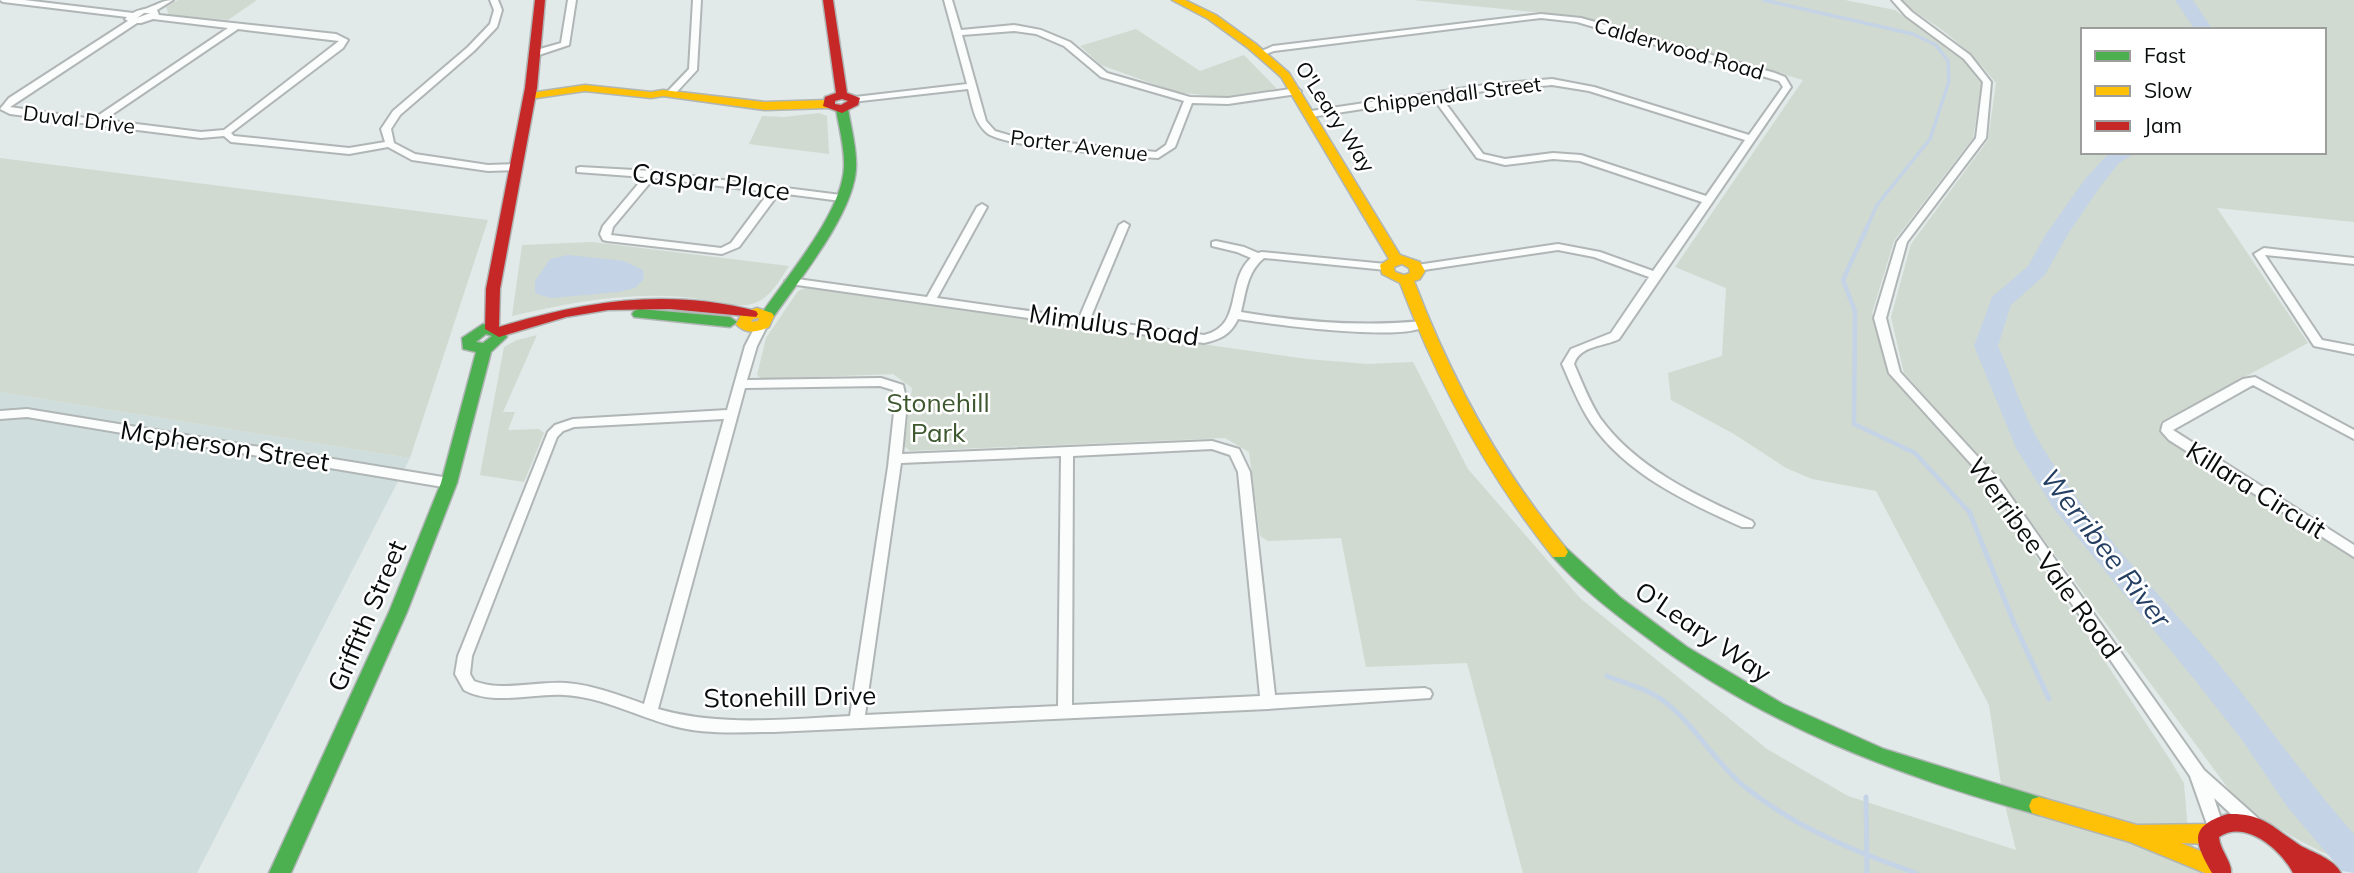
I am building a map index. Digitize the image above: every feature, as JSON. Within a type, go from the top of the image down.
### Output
[{"type":"street","points":[[3,0],[132,19],[152,14],[344,40],[340,46],[226,133]]},
{"type":"street","points":[[152,14],[169,0]]},
{"type":"street","points":[[494,0],[498,10],[494,25],[396,113],[386,129],[390,144],[412,157],[488,168],[518,162]]},
{"type":"street","name":"Griffith Street","points":[[280,873],[398,612],[449,483],[476,370],[487,339],[493,289],[531,92],[540,0]]},
{"type":"street","points":[[536,53],[565,45],[572,0]]},
{"type":"street","points":[[667,94],[693,70],[697,0]]},
{"type":"street","points":[[650,711],[751,346],[754,320],[780,295],[790,281],[846,190],[850,169],[828,0]]},
{"type":"street","name":"Porter Avenue","points":[[948,0],[982,122],[992,133],[1018,141],[1145,156],[1165,153],[1189,100]]},
{"type":"street","name":"O'Leary Way","points":[[1177,0],[1212,17],[1261,53],[1285,75],[1311,114],[1391,263]]},
{"type":"street","name":"Werribee Vale Road","points":[[1896,0],[1909,14],[1967,57],[1987,82],[1981,138],[1902,242],[1880,318],[1895,373],[1995,483],[2197,773],[2254,825]]},
{"type":"street","name":"Calderwood Road","points":[[1261,53],[1273,49],[1527,17],[1578,20],[1782,79],[1787,91],[1707,200],[1615,336],[1607,342],[1581,347],[1570,354],[1568,364],[1587,407],[1606,434],[1636,460],[1682,493],[1747,524]]},
{"type":"street","name":"Duval Drive","points":[[132,19],[4,108],[13,112],[201,135],[226,133],[231,139],[349,151],[390,144]]},
{"type":"street","points":[[95,122],[236,26]]},
{"type":"street","points":[[957,33],[998,29],[1038,32],[1067,44],[1104,75],[1189,100],[1228,100],[1297,91]]},
{"type":"street","points":[[531,92],[598,83],[656,89],[667,94],[768,108],[793,108],[971,86]]},
{"type":"street","name":"Chippendall Street","points":[[1311,114],[1534,83],[1572,84],[1752,139]]},
{"type":"street","points":[[1436,96],[1480,156],[1489,160],[1506,162],[1553,156],[1581,158],[1707,200]]},
{"type":"street","name":"Caspar Place","points":[[580,170],[652,174],[841,198]]},
{"type":"street","points":[[652,174],[608,226],[605,234],[607,237],[728,249],[735,245],[776,190]]},
{"type":"street","points":[[931,300],[982,207]]},
{"type":"street","points":[[1083,322],[1124,225]]},
{"type":"street","points":[[1216,244],[1240,249],[1257,257],[1275,254],[1391,263],[1392,276],[1558,247],[1596,254],[1655,276]]},
{"type":"street","points":[[2354,261],[2264,251],[2259,254],[2318,343],[2354,350]]},
{"type":"street","name":"Mimulus Road","points":[[790,281],[1212,338],[1230,327],[1236,315],[1248,267],[1257,257]]},
{"type":"street","name":"O'Leary Way","points":[[1412,273],[1422,325],[1488,459],[1532,520],[1593,585],[1667,644],[1801,724],[1917,770],[2131,832],[2223,871]]},
{"type":"street","points":[[487,339],[568,312],[606,305],[666,303],[754,320]]},
{"type":"street","points":[[1236,315],[1366,329],[1422,325]]},
{"type":"street","name":"Killara Circuit","points":[[2354,435],[2255,381],[2247,382],[2166,426],[2173,437],[2354,552]]},
{"type":"street","points":[[740,384],[880,383],[899,388],[901,403],[895,459],[857,722]]},
{"type":"street","name":"Mcpherson Street","points":[[0,415],[27,413],[449,483]]},
{"type":"street","name":"Stonehill Drive","points":[[732,414],[573,424],[559,428],[552,435],[463,661],[466,682],[472,688],[487,691],[573,689],[615,699],[689,723],[774,726],[1268,703]]},
{"type":"street","points":[[895,459],[1212,445],[1235,452],[1244,472],[1268,703],[1425,694]]},
{"type":"street","points":[[1065,711],[1067,453]]},
{"type":"street","name":"Werribee Vale Road","points":[[2197,773],[2211,830]]},
{"type":"street","name":"O'Leary Way","points":[[2131,832],[2211,830],[2225,821],[2254,825]]},
{"type":"street","points":[[2254,825],[2330,873]]},
{"type":"street","points":[[2211,830],[2207,845],[2223,871]]},
{"type":"street","points":[[2292,851],[2304,873]]},
{"type":"shaded area","points":[[0,392],[410,458],[197,873],[0,873]]},
{"type":"green space","points":[[178,0],[257,0],[228,20],[169,15],[166,7]]},
{"type":"green space","name":"Stonehill Park","points":[[1413,0],[1845,0],[1895,10],[1962,57],[1982,81],[1973,138],[1894,241],[1872,313],[1887,371],[1988,485],[2169,758],[2184,783],[2188,831],[2203,873],[1523,873],[1467,663],[1366,667],[1341,538],[1268,541],[1260,536],[1249,452],[1225,438],[910,451],[904,446],[912,388],[893,374],[762,379],[757,375],[766,338],[798,291],[805,288],[1307,359],[1368,364],[1413,362],[1468,469],[1580,598],[1767,749],[1848,796],[2016,850],[2003,797],[1989,705],[1876,491],[1812,479],[1786,468],[1734,434],[1671,400],[1668,373],[1722,356],[1726,288],[1675,267],[1803,80],[1583,17]]},
{"type":"green space","points":[[1902,0],[2354,0],[2354,222],[2217,208],[2308,343],[2160,422],[2166,436],[2354,558],[2354,864],[2309,845],[2239,803],[2002,483],[1904,373],[1891,317],[1911,244],[1988,140],[1996,83],[1960,44]]},
{"type":"green space","points":[[1136,29],[1200,71],[1244,55],[1277,89],[1221,97],[1176,92],[1101,65],[1080,46]]},
{"type":"green space","points":[[819,113],[827,116],[829,154],[749,144],[762,116],[784,117]]},
{"type":"green space","points":[[0,158],[488,220],[410,458],[0,392]]},
{"type":"green space","points":[[592,242],[789,266],[767,296],[747,305],[683,297],[639,296],[576,303],[512,316],[522,245]]},
{"type":"green space","points":[[537,335],[503,412],[515,412],[508,430],[539,429],[544,433],[524,482],[480,475],[504,347],[517,340]]},
{"type":"water","points":[[568,255],[624,261],[643,270],[644,279],[635,288],[619,292],[550,298],[535,293],[535,281],[550,259]]},
{"type":"waterway","points":[[1764,0],[1913,34],[1936,45],[1948,61],[1949,81],[1930,139],[1877,205],[1867,227]]},
{"type":"waterway","name":"Werribee River","points":[[2184,0],[2203,28]]},
{"type":"waterway","name":"Werribee River","points":[[2123,154],[2112,159],[2092,183],[2057,234],[2037,270],[2000,302],[1986,346],[2029,448],[2064,502],[2205,670],[2253,730],[2300,797],[2354,859]]},
{"type":"waterway","points":[[1868,225],[1843,280],[1855,311],[1854,424],[1915,453],[1970,513]]},
{"type":"waterway","points":[[1970,513],[2014,623],[2049,699]]},
{"type":"waterway","points":[[1607,676],[1644,690],[1665,702],[1686,722],[1724,767],[1765,802],[1806,827],[1867,854]]},
{"type":"waterway","points":[[1866,797],[1867,854]]},
{"type":"waterway","points":[[1867,854],[1916,873]]},
{"type":"waterway","points":[[1867,854],[1867,873]]},
{"type":"traffic: fast","points":[[767,316],[829,224],[847,185],[850,162],[842,109]]},
{"type":"traffic: fast","points":[[639,314],[730,322]]},
{"type":"traffic: fast","points":[[483,329],[497,330],[500,337],[486,348],[468,346],[469,338],[483,329]]},
{"type":"traffic: fast","points":[[280,873],[398,612],[449,483],[484,349]]},
{"type":"traffic: fast","points":[[1559,552],[1605,595],[1680,653],[1776,710],[1827,734],[1931,774],[2039,806]]},
{"type":"traffic: slow","points":[[1177,0],[1212,17],[1252,46],[1285,75],[1396,259]]},
{"type":"traffic: slow","points":[[530,96],[585,88],[651,95],[663,93],[765,106],[827,104]]},
{"type":"traffic: slow","points":[[1402,259],[1415,265],[1418,271],[1415,276],[1403,279],[1389,274],[1387,265],[1402,259]]},
{"type":"traffic: slow","points":[[1406,279],[1435,352],[1470,423],[1511,489],[1559,552]]},
{"type":"traffic: slow","points":[[757,313],[767,316],[764,324],[753,328],[743,324],[747,316],[757,313]]},
{"type":"traffic: slow","points":[[2039,806],[2132,833],[2220,869]]},
{"type":"traffic: slow","points":[[2142,833],[2208,834]]},
{"type":"traffic: jam","points":[[492,329],[493,289],[531,88],[540,0]]},
{"type":"traffic: jam","points":[[828,0],[842,95]]},
{"type":"traffic: jam","points":[[842,95],[854,98],[854,103],[842,109],[829,106],[829,99],[842,95]]},
{"type":"traffic: jam","points":[[499,332],[544,318],[608,305],[649,303],[751,314]]},
{"type":"traffic: jam","points":[[2222,870],[2209,848],[2208,833],[2228,823],[2239,823],[2262,829],[2282,842],[2294,855],[2304,873]]},
{"type":"traffic: jam","points":[[2295,853],[2330,873]]}]
